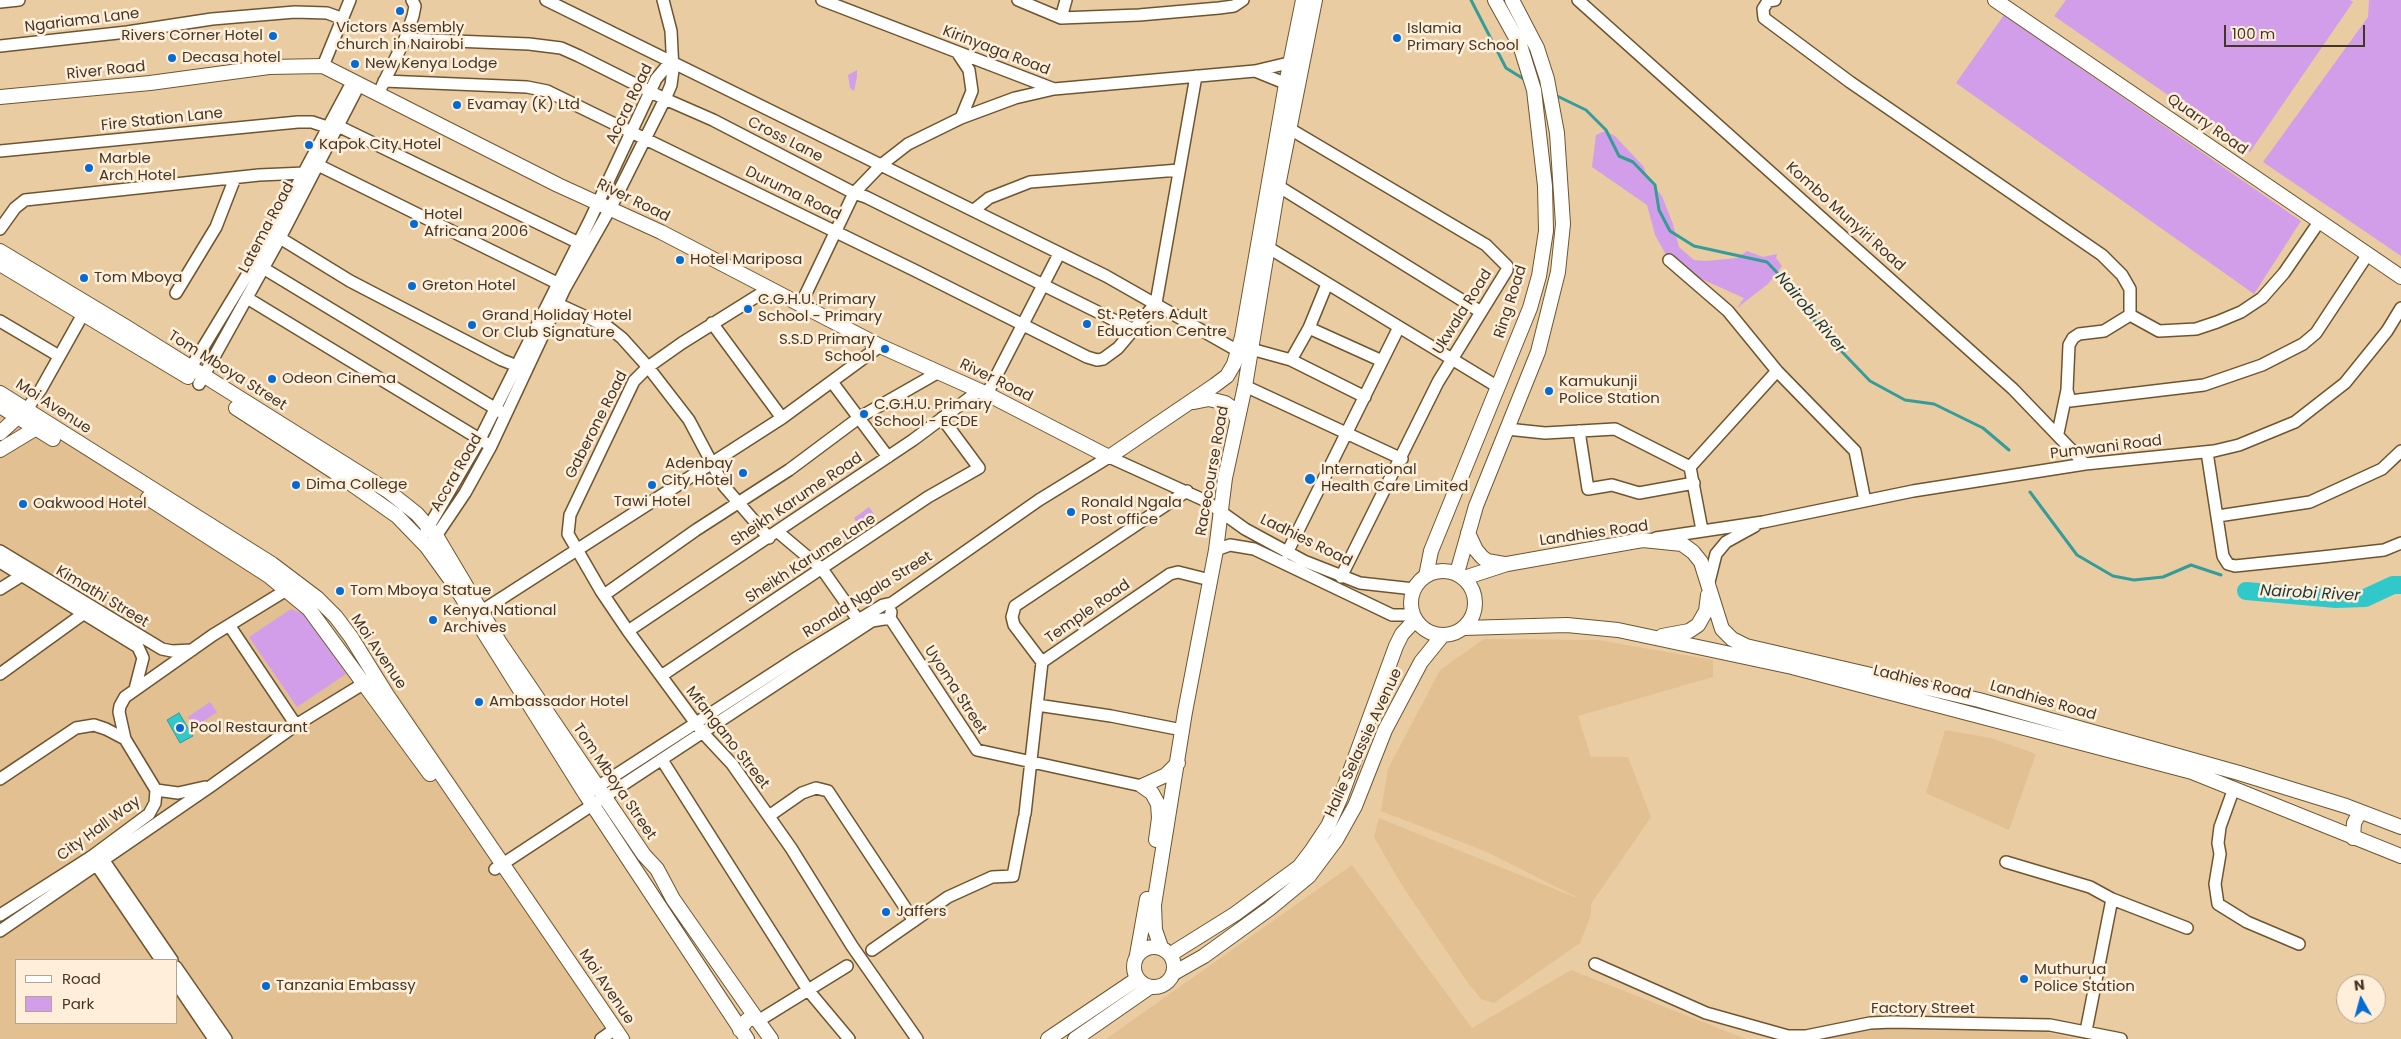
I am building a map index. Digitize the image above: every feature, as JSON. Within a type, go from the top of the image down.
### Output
[{"type":"main road","name":"Racecourse Road","points":[[1227,376],[1245,350],[1268,248],[1290,129],[1293,86],[1290,63],[1303,0]]},
{"type":"main road","name":"Racecourse Road","points":[[1166,951],[1155,930],[1154,906],[1182,730],[1216,550],[1220,510],[1245,386],[1245,350],[1293,86],[1304,60],[1316,0]]},
{"type":"main road","name":"Ring Road","points":[[1426,576],[1427,560],[1530,308],[1546,231],[1546,186],[1533,85],[1520,45],[1495,0]]},
{"type":"main road","points":[[1464,628],[1473,614],[1475,598],[1461,575],[1468,533],[1476,506],[1538,352],[1550,311],[1558,272],[1563,224],[1557,133],[1548,85],[1537,48],[1512,0]]},
{"type":"main road","name":"Quarry Road","points":[[1996,0],[2401,277]]},
{"type":"main road","name":"River Road","points":[[0,97],[269,68],[323,66],[558,185],[605,205],[880,346],[983,392],[1109,457]]},
{"type":"main road","name":"Tom Mboya Street","points":[[0,251],[85,310],[201,380],[428,538],[595,796],[743,1034]]},
{"type":"main road","name":"Tom Mboya Street","points":[[0,264],[190,369],[201,380]]},
{"type":"main road","name":"Ronald Ngala Street","points":[[1109,457],[1191,403],[1227,376]]},
{"type":"main road","name":"Moi Avenue","points":[[0,393],[41,426],[272,564],[292,587],[499,867]]},
{"type":"main road","name":"Ronald Ngala Street","points":[[1191,403],[1209,399],[1217,400],[1232,408],[1237,419]]},
{"type":"main road","name":"Moi Avenue","points":[[0,406],[23,413]]},
{"type":"main road","points":[[0,434],[23,413]]},
{"type":"main road","points":[[0,450],[41,426]]},
{"type":"main road","points":[[1468,533],[1482,558],[1487,561],[1507,564]]},
{"type":"main road","name":"Landhies Road","points":[[1461,575],[1507,564],[1643,540],[1682,544],[1693,552],[1700,562],[1709,582],[1722,629],[1732,639],[1746,646],[1952,692],[2239,772],[2401,827]]},
{"type":"main road","points":[[1461,575],[1436,572],[1426,576],[1414,590],[1411,598],[1414,618],[1431,634],[1442,636],[1464,628],[1567,625],[1618,630],[1647,636],[1672,635],[1689,631],[1698,625],[1706,611],[1709,582]]},
{"type":"main road","name":"Moi Avenue","points":[[292,587],[317,598],[336,617],[351,637],[499,867],[611,1036]]},
{"type":"main road","name":"Haile Selassie Avenue","points":[[1137,955],[1144,949],[1152,946],[1166,951],[1243,908],[1299,867],[1328,826],[1340,799],[1396,646],[1414,618]]},
{"type":"main road","name":"Haile Selassie Avenue","points":[[1075,1039],[1150,987],[1162,986],[1172,978],[1174,973],[1212,951],[1270,909],[1309,876],[1336,840],[1355,806],[1394,713],[1421,662],[1442,636]]},
{"type":"main road","name":"Ladhies Road","points":[[1647,636],[1734,653],[1918,698],[2141,757],[2192,772],[2401,856]]},
{"type":"main road","points":[[1150,987],[1137,979],[1133,967],[1137,955],[1160,818],[1155,798],[1142,786],[1166,775],[1178,764]]},
{"type":"main road","name":"Tom Mboya Street","points":[[595,796],[657,869],[674,899],[769,1038]]},
{"type":"main road","points":[[2353,838],[2354,823],[2360,812]]},
{"type":"main road","points":[[1166,951],[1174,963],[1174,973]]},
{"type":"main road","points":[[1048,1039],[1137,979]]},
{"type":"main road","points":[[743,1034],[747,1020],[757,1020]]},
{"type":"street","points":[[0,2],[19,0]]},
{"type":"street","points":[[323,66],[350,0]]},
{"type":"street","points":[[378,94],[405,39],[415,11],[412,0]]},
{"type":"street","points":[[546,0],[936,194],[974,210],[1245,350],[1291,360],[1365,397]]},
{"type":"street","points":[[663,0],[671,31],[671,61]]},
{"type":"street","name":"Kirinyaga Road","points":[[822,0],[1054,89],[1254,71],[1304,60]]},
{"type":"street","points":[[1018,0],[1061,18],[1139,15],[1219,8],[1240,4],[1243,0]]},
{"type":"street","points":[[1061,18],[1066,0]]},
{"type":"street","name":"Kombo Munyiri Road","points":[[1578,0],[2013,389],[2058,433],[2085,464]]},
{"type":"street","points":[[1783,0],[1768,1],[1763,9],[1764,18],[1850,82],[2102,255],[2122,275],[2130,289],[2130,315]]},
{"type":"street","name":"Ngariama Lane","points":[[0,46],[127,32],[212,19],[296,12],[327,13],[338,17],[342,23]]},
{"type":"street","name":"Cross Lane","points":[[405,39],[529,44],[561,48],[665,99],[713,120],[854,193],[866,197],[1134,330]]},
{"type":"street","points":[[957,52],[969,70],[972,91],[961,118]]},
{"type":"street","name":"Accra Road","points":[[521,368],[558,304],[605,205],[650,91],[660,71],[671,61]]},
{"type":"street","name":"Accra Road","points":[[428,538],[491,446],[500,412],[557,283],[579,243],[605,205],[645,139],[665,99],[672,77],[671,61]]},
{"type":"street","points":[[1254,71],[1293,86]]},
{"type":"street","points":[[1156,303],[1196,76]]},
{"type":"street","name":"Duruma Road","points":[[384,81],[494,85],[547,91],[1087,357],[1097,360],[1111,354],[1156,303]]},
{"type":"street","name":"Latema Road","points":[[190,369],[291,208],[356,83]]},
{"type":"street","points":[[801,304],[854,193],[881,165],[908,144],[961,118],[1015,98],[1054,89]]},
{"type":"street","name":"Fire Station Lane","points":[[0,151],[312,122],[332,127],[579,243]]},
{"type":"street","name":"Ukwala Road","points":[[1290,129],[1486,245],[1505,262],[1507,270],[1451,359],[1341,577]]},
{"type":"street","points":[[317,160],[557,283]]},
{"type":"street","name":"Latema Road","points":[[201,380],[280,238],[305,173],[317,160]]},
{"type":"street","points":[[974,210],[989,198],[1030,182],[1179,170]]},
{"type":"street","points":[[0,229],[15,208],[26,200],[234,178],[305,173]]},
{"type":"street","points":[[176,293],[216,227],[234,178]]},
{"type":"street","points":[[1278,186],[1481,312]]},
{"type":"street","points":[[2130,315],[2159,331],[2175,331],[2196,328],[2241,312],[2262,298],[2284,273],[2319,222]]},
{"type":"street","points":[[280,238],[350,281],[521,368]]},
{"type":"street","points":[[1268,248],[1498,387]]},
{"type":"street","name":"Sheikh Karume Road","points":[[628,630],[773,535],[942,418],[983,392],[1022,325],[1059,254]]},
{"type":"street","points":[[2067,390],[2070,401],[2204,385],[2262,365],[2303,344],[2316,333],[2368,254]]},
{"type":"street","points":[[1668,260],[1728,311],[1777,371],[1855,450],[1865,501]]},
{"type":"street","points":[[263,268],[451,384],[500,412]]},
{"type":"street","points":[[1291,360],[1309,328],[1327,284]]},
{"type":"street","name":"Gaberone Road","points":[[576,551],[568,534],[570,515],[634,381],[648,367],[712,323],[770,288]]},
{"type":"street","points":[[247,298],[491,446]]},
{"type":"street","points":[[558,304],[608,327],[622,338],[648,367],[689,420],[724,486],[737,502],[773,535],[822,569],[858,620]]},
{"type":"street","name":"Pumwani Road","points":[[1763,522],[1865,501],[2085,464],[2207,452],[2239,444],[2294,422],[2345,383],[2387,331],[2401,308]]},
{"type":"street","points":[[23,413],[85,310]]},
{"type":"street","points":[[2058,433],[2067,390],[2069,345],[2073,338],[2078,334],[2104,331],[2130,315]]},
{"type":"street","points":[[0,321],[59,356]]},
{"type":"street","points":[[712,323],[782,418]]},
{"type":"street","points":[[1287,553],[1399,327]]},
{"type":"street","points":[[1309,328],[1382,360]]},
{"type":"street","points":[[477,614],[710,462],[782,418],[880,346]]},
{"type":"street","points":[[1690,467],[1777,371]]},
{"type":"street","points":[[604,595],[737,502],[788,470],[860,417],[939,372]]},
{"type":"street","points":[[832,382],[888,457]]},
{"type":"street","points":[[1245,386],[1402,459]]},
{"type":"street","name":"Accra Road","points":[[428,538],[480,439],[500,412]]},
{"type":"street","name":"Sheikh Karume Lane","points":[[660,676],[928,498],[979,468],[942,418]]},
{"type":"street","points":[[1508,429],[1545,434],[1615,429],[1690,467],[1702,530]]},
{"type":"street","points":[[1579,431],[1588,489],[1612,485],[1639,493],[1694,483]]},
{"type":"street","points":[[2218,516],[2310,502],[2382,468],[2401,451]]},
{"type":"street","points":[[2207,452],[2223,556],[2228,564],[2235,566],[2401,548]]},
{"type":"street","name":"River Road","points":[[1109,457],[1187,491],[1220,510]]},
{"type":"street","name":"Ronald Ngala Street","points":[[595,796],[662,760],[700,729],[858,620],[883,605],[892,602],[1039,500],[1109,457]]},
{"type":"street","points":[[1042,662],[1014,625],[1012,611],[1021,601],[1187,491]]},
{"type":"street","name":"Ladhies Road","points":[[1220,510],[1245,529],[1287,553],[1341,577],[1374,586],[1414,590]]},
{"type":"street","points":[[1643,540],[1763,522]]},
{"type":"street","points":[[1709,582],[1716,554],[1726,542],[1763,522]]},
{"type":"street","points":[[2384,550],[2401,543]]},
{"type":"street","name":"Ladhies Road","points":[[1216,550],[1230,545],[1254,549],[1392,615],[1414,618]]},
{"type":"street","name":"Kimathi Street","points":[[0,551],[141,651],[142,668],[135,689]]},
{"type":"street","name":"Mfangano Street","points":[[576,551],[660,676],[700,729],[732,764],[769,816],[869,970]]},
{"type":"street","name":"Kimathi Street","points":[[0,562],[21,576],[162,649],[172,651],[193,650]]},
{"type":"street","name":"Temple Road","points":[[914,920],[948,897],[980,882],[1000,875],[1013,876],[1024,816],[1042,662],[1170,574],[1178,572],[1210,580]]},
{"type":"street","points":[[0,589],[21,576]]},
{"type":"street","points":[[156,790],[126,739],[120,706],[125,696],[229,625],[292,587]]},
{"type":"street","points":[[890,618],[892,602]]},
{"type":"street","points":[[0,674],[85,610]]},
{"type":"street","name":"Ronald Ngala Street","points":[[499,867],[595,796],[700,729],[872,621],[890,618]]},
{"type":"street","name":"Uyoma Street","points":[[890,618],[923,666],[973,746],[981,751],[1142,786]]},
{"type":"street","points":[[229,625],[296,725]]},
{"type":"street","name":"City Hall Way","points":[[0,915],[97,858],[211,786],[296,725],[376,676]]},
{"type":"street","points":[[1037,705],[1111,716],[1182,730]]},
{"type":"street","points":[[0,778],[76,728],[94,725],[106,728],[126,739]]},
{"type":"street","points":[[662,760],[808,990],[849,1039]]},
{"type":"street","name":"City Hall Way","points":[[0,931],[97,858],[149,814],[155,803],[156,790],[178,793],[211,786]]},
{"type":"street","points":[[769,816],[802,792],[816,788],[828,790],[914,920],[872,950],[869,970],[917,1039]]},
{"type":"street","points":[[2234,788],[2220,827],[2218,843],[2219,861],[2215,884],[2218,904],[2247,922],[2299,944]]},
{"type":"street","points":[[97,858],[160,959]]},
{"type":"street","points":[[97,858],[171,959]]},
{"type":"street","points":[[2006,862],[2090,887],[2112,899],[2186,928]]},
{"type":"street","points":[[2086,1031],[2112,899]]},
{"type":"street","points":[[847,966],[852,946],[872,950]]},
{"type":"street","name":"Factory Street","points":[[1596,964],[1706,1013],[1788,1036],[1806,1036],[1870,1023],[1892,1022],[2020,1024],[2086,1031],[2121,1039]]},
{"type":"street","points":[[757,1020],[847,966],[869,970]]},
{"type":"street","points":[[178,970],[226,1039]]},
{"type":"street","points":[[178,986],[214,1039]]},
{"type":"shaded area","points":[[0,391],[291,569],[332,604],[361,640],[632,1039],[0,1039]]},
{"type":"shaded area","points":[[1484,639],[1598,640],[1713,660],[1713,677],[1578,716],[1591,757],[1628,757],[1651,817],[1591,904],[1591,915],[1580,943],[1494,1003],[1481,999],[1466,980],[1403,887],[1374,837],[1379,818],[1582,900],[1487,852],[1381,811],[1388,769],[1440,670]]},
{"type":"shaded area","points":[[1945,730],[1991,738],[2036,754],[2009,830],[1926,793]]},
{"type":"shaded area","points":[[1352,865],[1472,1028],[1571,970],[1746,1039],[1106,1039]]},
{"type":"shaded area","points":[[1882,1027],[2036,1030],[2076,1039],[1825,1039]]},
{"type":"green space","points":[[2066,0],[2350,0],[2353,2],[2250,152],[2054,16]]},
{"type":"green space","points":[[2369,0],[2401,0],[2401,256],[2263,162],[2368,17]]},
{"type":"green space","points":[[2004,15],[2301,221],[2254,294],[1956,83]]},
{"type":"green space","points":[[857,70],[854,91],[850,88],[848,75]]},
{"type":"green space","points":[[1605,131],[1615,136],[1644,167],[1647,178],[1662,196],[1673,224],[1679,247],[1694,260],[1706,261],[1737,258],[1747,251],[1763,257],[1777,254],[1776,258],[1782,266],[1768,284],[1737,308],[1744,298],[1697,277],[1665,253],[1655,235],[1647,205],[1592,167],[1596,135]]},
{"type":"green space","points":[[869,507],[877,518],[860,528],[854,518]]},
{"type":"green space","points":[[291,609],[306,615],[346,674],[297,707],[249,637]]},
{"type":"green space","points":[[210,702],[217,712],[195,727],[188,717]]},
{"type":"water","name":"Pool Restaurant","points":[[179,713],[193,736],[180,743],[167,720]]},
{"type":"waterway","name":"Nairobi River","points":[[1471,0],[1506,68],[1527,81]]},
{"type":"waterway","name":"Nairobi River","points":[[1555,95],[1586,110],[1606,130],[1619,156],[1633,162],[1655,185],[1659,210],[1670,231],[1694,246],[1767,262],[1786,282],[1823,332],[1870,381],[1905,400],[1934,404],[1983,428],[2009,450]]},
{"type":"waterway","name":"Nairobi River","points":[[2030,492],[2077,555],[2113,576],[2134,580],[2163,577],[2191,565],[2221,575]]},
{"type":"waterway","name":"Nairobi River","points":[[2246,591],[2336,599],[2365,598],[2393,585],[2401,585]]},
{"type":"place","name":"Victors Assembly church in Nairobi","points":[[400,11]]},
{"type":"place","name":"Rivers Corner Hotel","points":[[273,36]]},
{"type":"place","name":"Islamia Primary School","points":[[1397,38]]},
{"type":"place","name":"Decasa hotel","points":[[172,58]]},
{"type":"place","name":"New Kenya Lodge","points":[[355,64]]},
{"type":"place","name":"Evamay (K) Ltd","points":[[457,105]]},
{"type":"place","name":"Kapok City Hotel","points":[[309,145]]},
{"type":"place","name":"Marble Arch Hotel","points":[[89,168]]},
{"type":"place","name":"Hotel Africana 2006","points":[[414,224]]},
{"type":"place","name":"Hotel Mariposa","points":[[680,260]]},
{"type":"place","name":"Tom Mboya","points":[[84,278]]},
{"type":"place","name":"Greton Hotel","points":[[412,286]]},
{"type":"place","name":"C.G.H.U. Primary School - Primary","points":[[748,309]]},
{"type":"place","name":"St. Peters Adult Education Centre","points":[[1087,324]]},
{"type":"place","name":"Grand Holiday Hotel Or Club Signature","points":[[472,325]]},
{"type":"place","name":"S.S.D Primary School","points":[[885,349]]},
{"type":"place","name":"Odeon Cinema","points":[[272,379]]},
{"type":"place","name":"Kamukunji Police Station","points":[[1549,391]]},
{"type":"place","name":"C.G.H.U. Primary School - ECDE","points":[[864,414]]},
{"type":"place","name":"Adenbay City Hotel","points":[[743,473]]},
{"type":"place","name":"International Health Care Limited","points":[[1310,479]]},
{"type":"place","name":"Dima College","points":[[296,485]]},
{"type":"place","name":"Tawi Hotel","points":[[652,485]]},
{"type":"place","name":"Oakwood Hotel","points":[[23,504]]},
{"type":"place","name":"Ronald Ngala Post office","points":[[1071,512]]},
{"type":"place","name":"Tom Mboya Statue","points":[[340,591]]},
{"type":"place","name":"Kenya National Archives","points":[[433,620]]},
{"type":"place","name":"Ambassador Hotel","points":[[479,702]]},
{"type":"place","name":"Pool Restaurant","points":[[180,728]]},
{"type":"place","name":"Jaffers","points":[[886,912]]},
{"type":"place","name":"Muthurua Police Station","points":[[2024,979]]},
{"type":"place","name":"Tanzania Embassy","points":[[266,986]]}]
